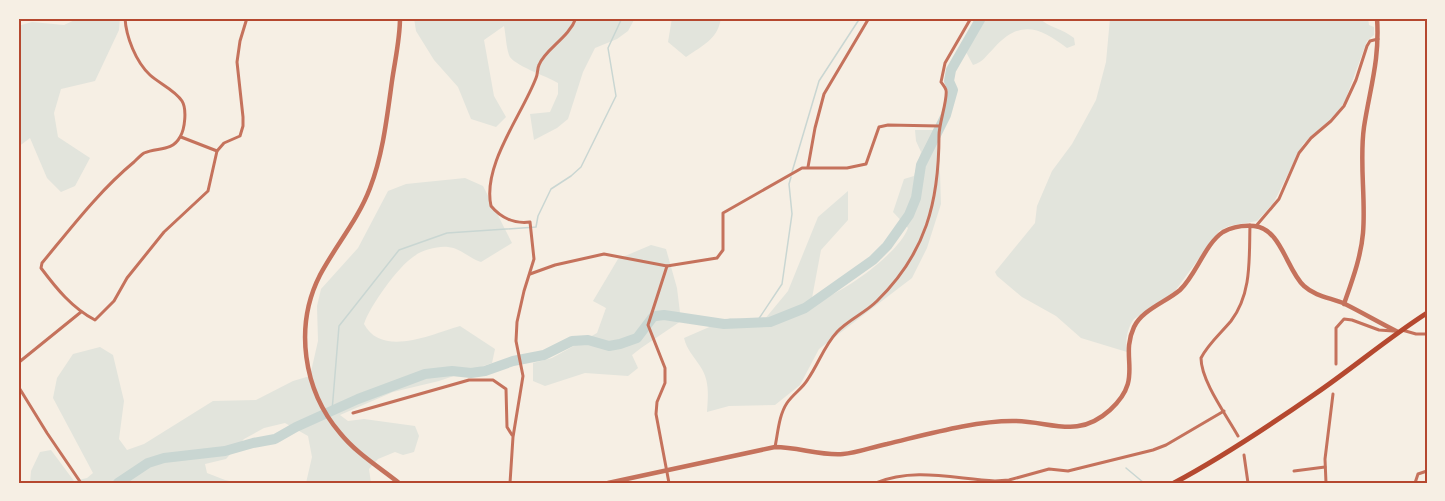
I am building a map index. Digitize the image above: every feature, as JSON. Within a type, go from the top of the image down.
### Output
[{"type":"main road","points":[[1174,483],[1220,458],[1257,434],[1427,313]]},
{"type":"street","points":[[125,18],[127,33],[145,69],[178,96],[184,104],[184,126],[181,137],[174,144],[166,149],[145,153],[130,165],[91,203],[42,263],[41,268],[57,290],[81,312],[95,320],[114,301],[127,278],[164,231],[208,191],[217,151],[224,143],[240,136],[243,126],[237,62],[240,41],[248,18]]},
{"type":"street","points":[[399,483],[366,458],[331,422],[316,393],[310,375],[306,356],[305,326],[320,275],[360,209],[376,171],[386,121],[400,18]]},
{"type":"street","points":[[510,483],[513,437],[523,376],[516,341],[517,321],[534,259],[530,222],[523,223],[501,217],[490,206],[491,185],[494,169],[509,129],[537,76],[539,64],[572,28],[576,18]]},
{"type":"street","points":[[808,168],[815,128],[825,94],[869,18]]},
{"type":"street","points":[[775,447],[781,417],[787,404],[808,379],[824,348],[838,330],[875,304],[893,285],[914,255],[930,218],[937,185],[939,126],[946,91],[941,82],[945,63],[971,18]]},
{"type":"street","points":[[1344,304],[1363,234],[1363,138],[1376,68],[1377,18]]},
{"type":"street","points":[[1256,226],[1279,199],[1299,153],[1344,106],[1356,80],[1367,46],[1370,41],[1378,39]]},
{"type":"street","points":[[530,274],[555,265],[604,254],[667,266],[717,258],[723,250],[723,213],[802,168],[848,168],[866,164],[879,127],[888,125],[939,126]]},
{"type":"street","points":[[181,137],[217,151]]},
{"type":"street","points":[[1238,436],[1205,378],[1201,358],[1232,320],[1244,296],[1249,272],[1250,225]]},
{"type":"street","points":[[608,483],[775,447],[792,447],[841,455],[992,423],[1017,421],[1066,428],[1086,425],[1111,409],[1127,388],[1130,378],[1130,343],[1136,323],[1181,288],[1221,233],[1233,227],[1250,225],[1266,230],[1279,245],[1303,285],[1315,294],[1344,304],[1399,331]]},
{"type":"street","points":[[667,266],[648,325],[665,368],[665,383],[657,402],[656,414],[669,483]]},
{"type":"street","points":[[18,363],[81,312]]},
{"type":"street","points":[[1336,364],[1336,327],[1344,319],[1379,330],[1427,334]]},
{"type":"street","points":[[353,413],[469,380],[493,380],[506,389],[507,427],[513,437]]},
{"type":"street","points":[[18,386],[81,483]]},
{"type":"street","points":[[1326,483],[1325,466],[1334,394]]},
{"type":"street","points":[[876,483],[910,474],[995,481],[1009,480],[1048,469],[1068,471],[1166,446],[1224,411]]},
{"type":"street","points":[[1244,455],[1248,483]]},
{"type":"street","points":[[1294,471],[1325,466]]},
{"type":"street","points":[[1414,483],[1418,474],[1427,471]]},
{"type":"shaded area","points":[[79,18],[120,18],[119,30],[95,81],[61,89],[54,113],[58,137],[90,158],[75,186],[61,192],[47,178],[30,138],[18,147],[18,26],[32,22],[64,25]]},
{"type":"shaded area","points":[[414,18],[635,18],[628,31],[617,39],[595,48],[583,72],[568,119],[557,128],[534,140],[530,114],[550,112],[558,94],[558,83],[512,59],[508,52],[504,26],[484,40],[494,96],[506,117],[496,127],[471,119],[458,87],[434,60],[416,31]]},
{"type":"shaded area","points":[[672,18],[721,18],[713,37],[686,57],[668,42]]},
{"type":"shaded area","points":[[986,18],[1039,18],[1074,38],[1075,45],[1067,48],[1039,31],[1021,30],[1003,39],[982,60],[973,65],[966,52]]},
{"type":"shaded area","points":[[1110,18],[1368,18],[1369,25],[1374,27],[1374,35],[1367,41],[1345,101],[1337,113],[1303,144],[1273,204],[1257,221],[1229,226],[1219,231],[1175,291],[1134,319],[1127,335],[1127,352],[1081,338],[1056,316],[1022,297],[995,272],[1035,223],[1037,206],[1052,171],[1072,144],[1096,100],[1106,62]]},
{"type":"shaded area","points":[[915,130],[936,130],[941,204],[927,248],[912,278],[819,349],[800,385],[775,405],[729,406],[707,412],[708,388],[705,377],[684,338],[730,318],[764,320],[788,291],[818,217],[848,191],[848,220],[821,250],[812,298],[829,296],[840,290],[886,257],[896,247],[908,228],[893,212],[904,179],[914,176],[921,152],[916,141]]},
{"type":"shaded area","points":[[465,178],[483,186],[512,243],[481,262],[457,249],[448,247],[430,249],[417,255],[400,269],[385,288],[364,324],[372,334],[383,340],[395,342],[422,338],[460,326],[495,349],[492,363],[439,381],[393,392],[340,415],[348,421],[364,419],[415,426],[419,436],[414,452],[403,455],[395,452],[378,459],[369,469],[371,483],[306,483],[312,457],[308,436],[285,423],[264,428],[244,439],[226,459],[205,464],[207,473],[239,483],[30,483],[31,471],[40,452],[51,450],[74,481],[87,478],[93,473],[53,398],[57,378],[73,354],[100,347],[113,355],[124,401],[119,439],[127,450],[144,444],[213,401],[256,400],[293,381],[310,376],[318,341],[317,306],[321,289],[358,248],[388,191],[406,184]]},
{"type":"shaded area","points":[[651,245],[666,249],[677,288],[681,321],[632,355],[638,368],[628,376],[585,373],[545,386],[533,381],[533,363],[552,358],[597,333],[606,308],[593,301],[618,259]]},
{"type":"waterway","points":[[332,411],[339,326],[399,250],[447,233],[536,227],[538,216],[551,189],[581,167],[616,96],[608,48],[622,18]]},
{"type":"waterway","points":[[792,172],[819,81],[860,18]]},
{"type":"waterway","points":[[118,483],[148,463],[164,458],[225,451],[275,439],[358,399],[425,374],[485,371],[513,361],[544,355],[572,341],[588,340],[609,346],[620,344],[637,338],[656,316],[664,315],[724,324],[770,322],[805,308],[873,260],[887,246],[909,215],[916,198],[921,165],[946,115],[953,90],[949,81],[951,70],[981,18]]},
{"type":"waterway","points":[[756,323],[782,284],[792,214],[789,184],[791,177]]},
{"type":"waterway","points":[[1126,468],[1144,483]]}]
